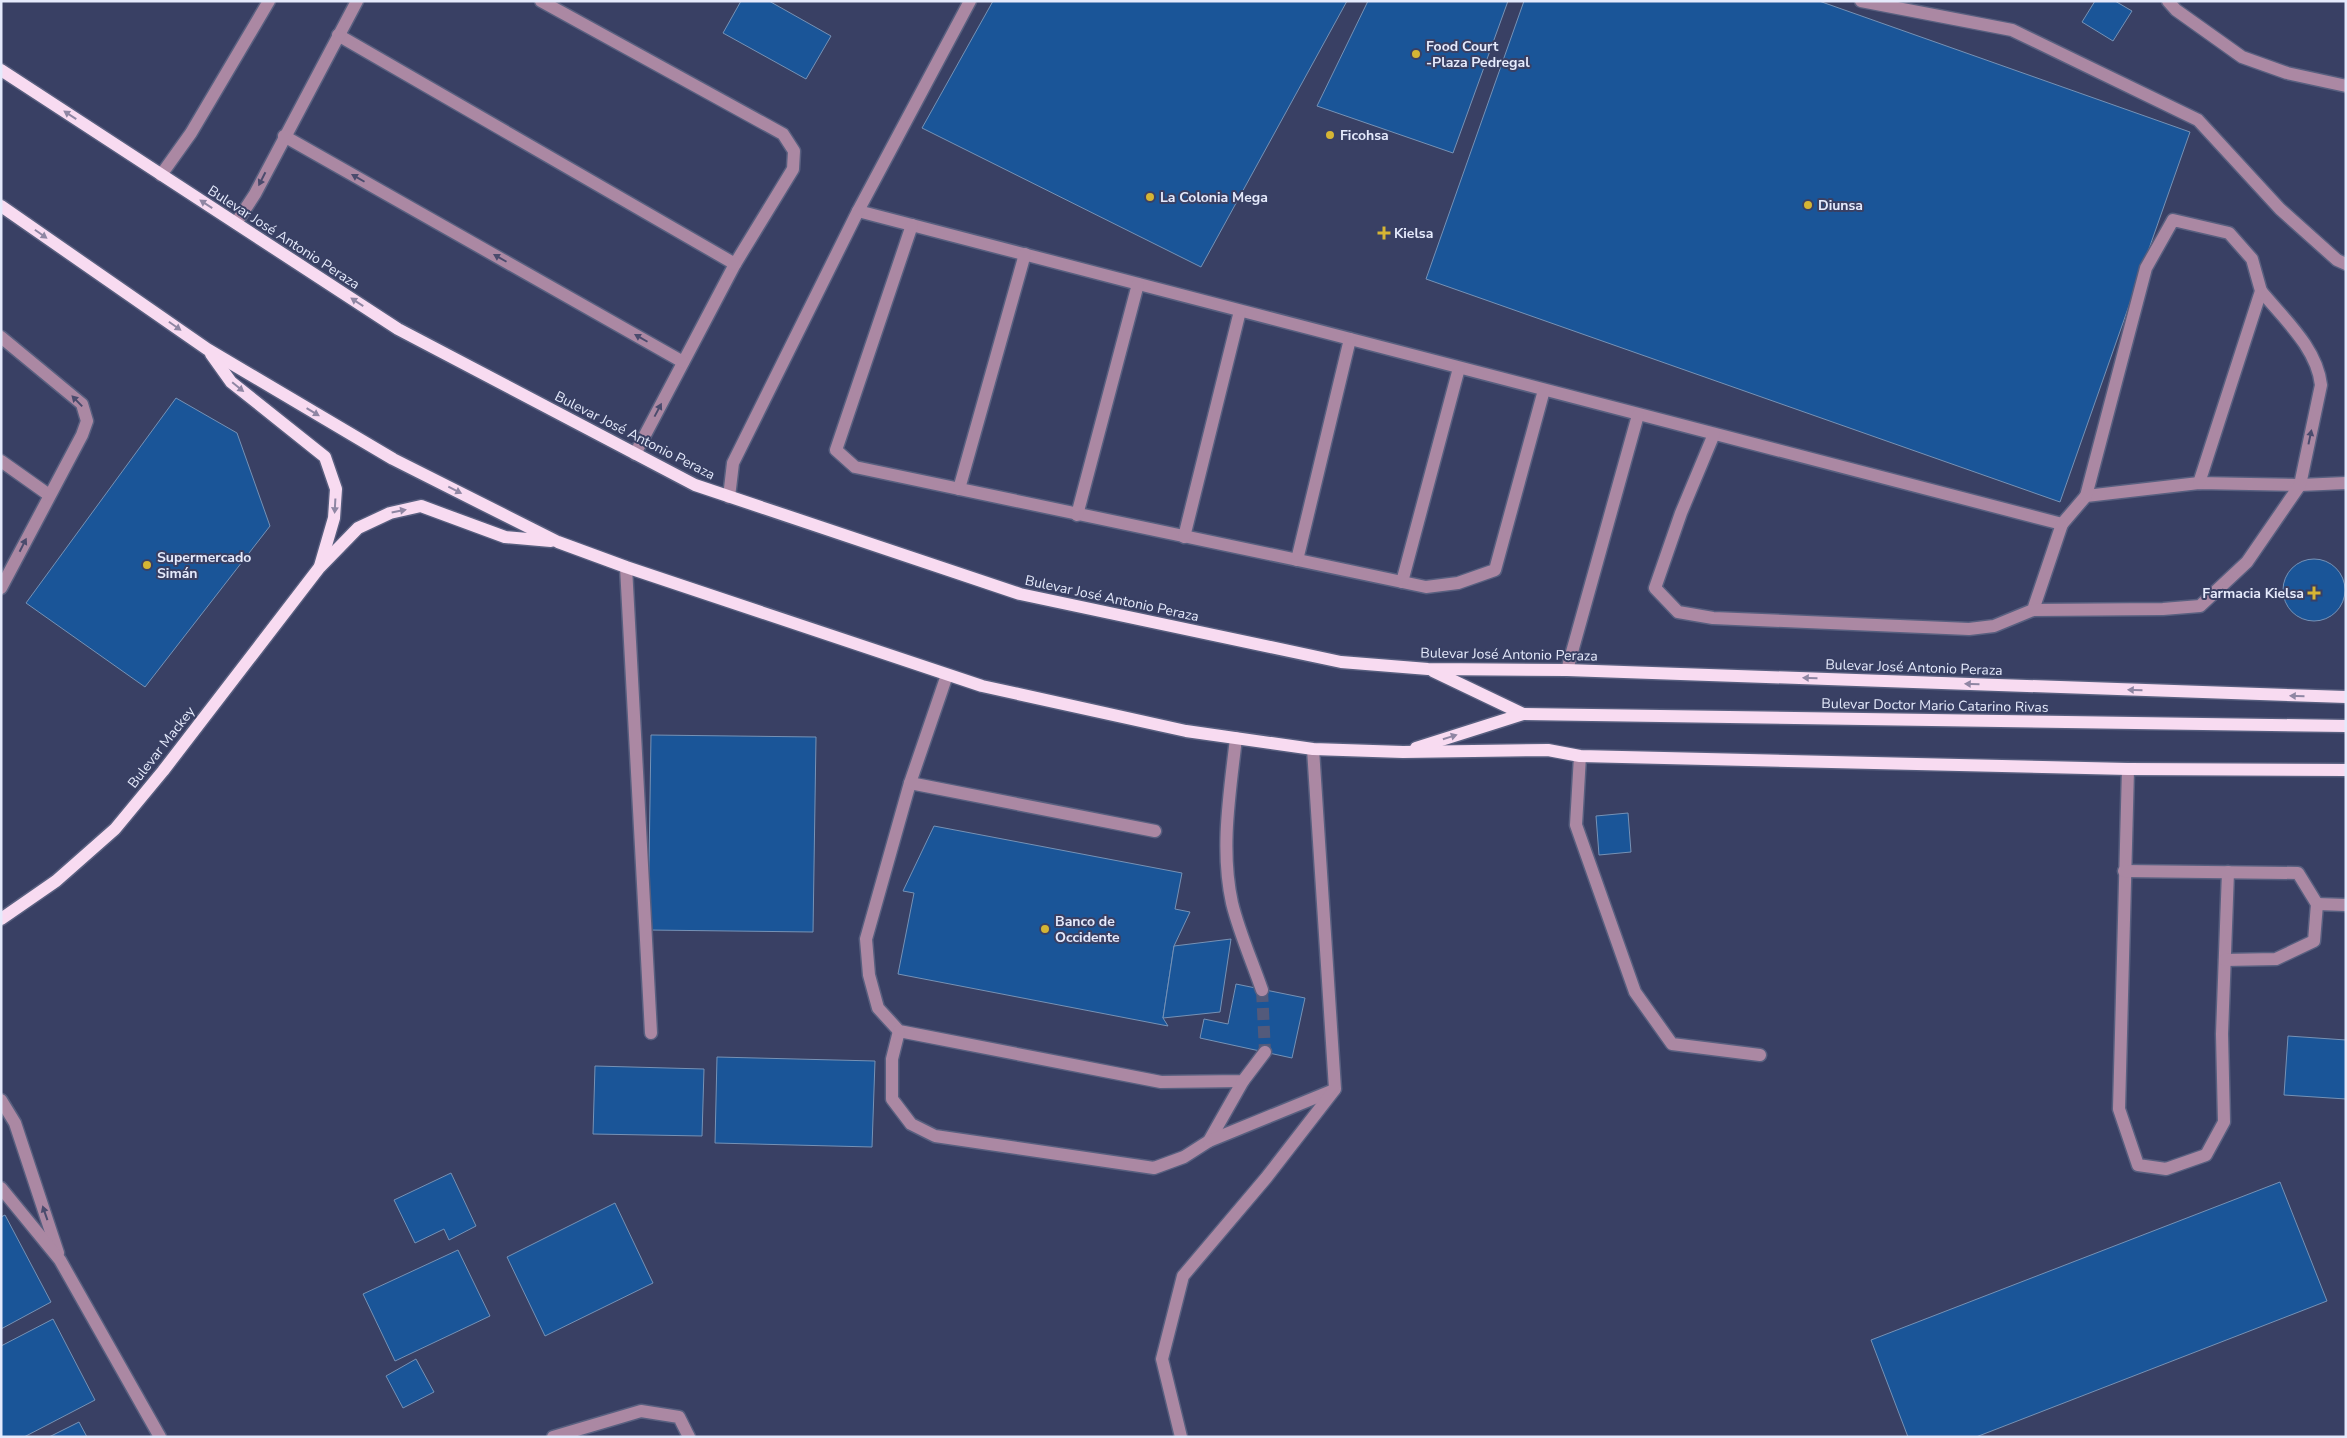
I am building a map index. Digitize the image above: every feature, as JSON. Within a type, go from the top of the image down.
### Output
[{"type":"main road","name":"Bulevar José Antonio Peraza","points":[[1,70],[398,329],[695,486],[1020,594],[1341,662],[1428,669],[1567,670],[2346,697]]},
{"type":"main road","points":[[1,206],[207,349],[393,459],[558,542],[626,567],[982,686],[1186,732],[1313,748],[1403,752],[1548,750],[1580,756],[2128,769],[2346,770]]},
{"type":"main road","points":[[207,349],[231,382],[325,457],[336,489],[334,518],[319,568]]},
{"type":"main road","points":[[319,568],[358,528],[390,512],[421,506],[505,537],[558,542]]},
{"type":"main road","name":"Bulevar Mackey","points":[[1,919],[56,881],[115,829],[163,771],[319,568]]},
{"type":"main road","points":[[1428,669],[1523,714]]},
{"type":"main road","points":[[1403,752],[1523,714]]},
{"type":"main road","name":"Bulevar Doctor Mario Catarino Rivas","points":[[1523,714],[2346,726]]},
{"type":"street","points":[[162,175],[190,133],[269,1]]},
{"type":"street","points":[[236,223],[255,194],[357,1]]},
{"type":"street","points":[[541,1],[783,134],[794,151],[793,169],[735,264],[635,454]]},
{"type":"street","points":[[729,497],[733,463],[858,211],[970,1]]},
{"type":"street","points":[[1861,1],[2012,30],[2198,120],[2280,209],[2337,260],[2346,264]]},
{"type":"street","points":[[2168,1],[2176,10],[2242,57],[2287,73],[2346,86]]},
{"type":"street","points":[[338,35],[735,264]]},
{"type":"street","points":[[284,136],[683,362]]},
{"type":"street","points":[[858,211],[2062,524]]},
{"type":"street","points":[[1714,434],[1681,513],[1655,588],[1678,612],[1713,618],[1969,629],[1994,626],[2033,610],[2163,609],[2200,606],[2247,562],[2300,485],[2321,385],[2320,370],[2313,355],[2261,291],[2252,259],[2228,233],[2172,220],[2146,268],[2086,496],[2062,524],[2033,610]]},
{"type":"street","points":[[912,225],[836,450],[855,467],[1426,587],[1458,583],[1495,570],[1544,390]]},
{"type":"street","points":[[959,489],[1025,254]]},
{"type":"street","points":[[1077,514],[1138,284]]},
{"type":"street","points":[[2199,483],[2261,291]]},
{"type":"street","points":[[1184,537],[1240,311]]},
{"type":"street","points":[[1,337],[82,404],[87,420],[82,435],[1,588]]},
{"type":"street","points":[[1297,560],[1350,339]]},
{"type":"street","points":[[1402,582],[1459,368]]},
{"type":"street","points":[[1567,670],[1638,415]]},
{"type":"street","points":[[1,461],[49,495]]},
{"type":"street","points":[[2086,496],[2199,483],[2300,485],[2346,483]]},
{"type":"street","points":[[626,567],[651,1033]]},
{"type":"street","points":[[947,675],[910,783],[866,939],[869,975],[878,1008],[899,1031],[1161,1082],[1243,1081]]},
{"type":"street","points":[[1236,738],[1226,856],[1232,903],[1262,990]]},
{"type":"street","points":[[1182,1437],[1162,1359],[1183,1276],[1266,1178],[1336,1089],[1313,748]]},
{"type":"street","points":[[1580,756],[1576,825],[1635,992],[1672,1044],[1760,1056]]},
{"type":"street","points":[[2128,769],[2119,1109],[2138,1165],[2166,1169],[2206,1155],[2224,1122],[2222,1034],[2228,872]]},
{"type":"street","points":[[910,783],[1155,831]]},
{"type":"street","points":[[2124,871],[2298,873],[2317,904],[2314,941],[2276,959],[2225,960]]},
{"type":"street","points":[[2317,904],[2346,905]]},
{"type":"street","points":[[899,1031],[892,1060],[892,1099],[911,1124],[935,1136],[1154,1168],[1184,1157],[1209,1141],[1336,1089]]},
{"type":"street","points":[[1209,1141],[1243,1081],[1265,1052]]},
{"type":"street","points":[[1,1100],[15,1124],[60,1260]]},
{"type":"street","points":[[1,1188],[60,1260],[160,1437]]},
{"type":"street","points":[[553,1437],[641,1411],[679,1417],[690,1437]]},
{"type":"building","points":[[741,1],[769,1],[831,36],[806,79],[723,33]]},
{"type":"building","name":"La Colonia Mega","points":[[993,1],[1347,1],[1201,267],[922,128]]},
{"type":"building","name":"Food Court -Plaza Pedregal","points":[[1368,1],[1508,1],[1453,153],[1317,106]]},
{"type":"building","name":"Diunsa","points":[[1524,1],[1819,1],[2190,132],[2060,502],[1426,279]]},
{"type":"building","points":[[2095,1],[2115,1],[2132,11],[2113,41],[2082,22]]},
{"type":"building","name":"Supermercado Simán","points":[[176,398],[237,433],[270,526],[145,687],[26,603]]},
{"type":"building","name":"Farmacia Kielsa","points":[[2314,559],[2326,561],[2336,568],[2343,578],[2345,590],[2343,602],[2336,612],[2326,619],[2314,621],[2302,619],[2292,612],[2285,602],[2283,590],[2285,578],[2292,568],[2302,561]]},
{"type":"building","points":[[651,735],[816,737],[813,932],[648,930]]},
{"type":"building","points":[[1628,813],[1631,852],[1599,855],[1596,816]]},
{"type":"building","name":"Banco de Occidente","points":[[934,826],[1182,873],[1175,909],[1190,912],[1174,946],[1163,1018],[1168,1026],[898,974],[914,893],[903,891]]},
{"type":"building","points":[[1231,939],[1220,1012],[1163,1018],[1174,946]]},
{"type":"building","points":[[1236,984],[1305,998],[1292,1058],[1200,1038],[1204,1019],[1228,1024]]},
{"type":"building","points":[[2288,1036],[2346,1040],[2346,1099],[2284,1095]]},
{"type":"building","points":[[717,1057],[875,1061],[872,1147],[715,1143]]},
{"type":"building","points":[[595,1066],[704,1069],[702,1136],[593,1134]]},
{"type":"building","points":[[451,1173],[476,1226],[449,1240],[444,1229],[415,1243],[394,1200]]},
{"type":"building","points":[[2280,1182],[2327,1301],[1976,1437],[1908,1437],[1871,1340]]},
{"type":"building","points":[[615,1203],[653,1283],[545,1336],[507,1257]]},
{"type":"building","points":[[5,1215],[51,1302],[1,1329],[1,1217]]},
{"type":"building","points":[[458,1250],[490,1316],[395,1361],[363,1294]]},
{"type":"building","points":[[53,1319],[95,1400],[24,1437],[1,1437],[1,1346]]},
{"type":"building","points":[[416,1359],[434,1392],[403,1408],[386,1376]]},
{"type":"building","points":[[79,1422],[87,1437],[49,1437]]},
{"type":"tunnel","points":[[1262,990],[1265,1052]]},
{"type":"place","name":"Food Court -Plaza Pedregal","points":[[1416,54]]},
{"type":"place","name":"Ficohsa","points":[[1330,135]]},
{"type":"place","name":"La Colonia Mega","points":[[1150,197]]},
{"type":"place","name":"Diunsa","points":[[1808,205]]},
{"type":"place","name":"Kielsa","points":[[1384,233]]},
{"type":"place","name":"Supermercado Simán","points":[[147,565]]},
{"type":"place","name":"Farmacia Kielsa","points":[[2314,593]]},
{"type":"place","name":"Banco de Occidente","points":[[1045,929]]}]
